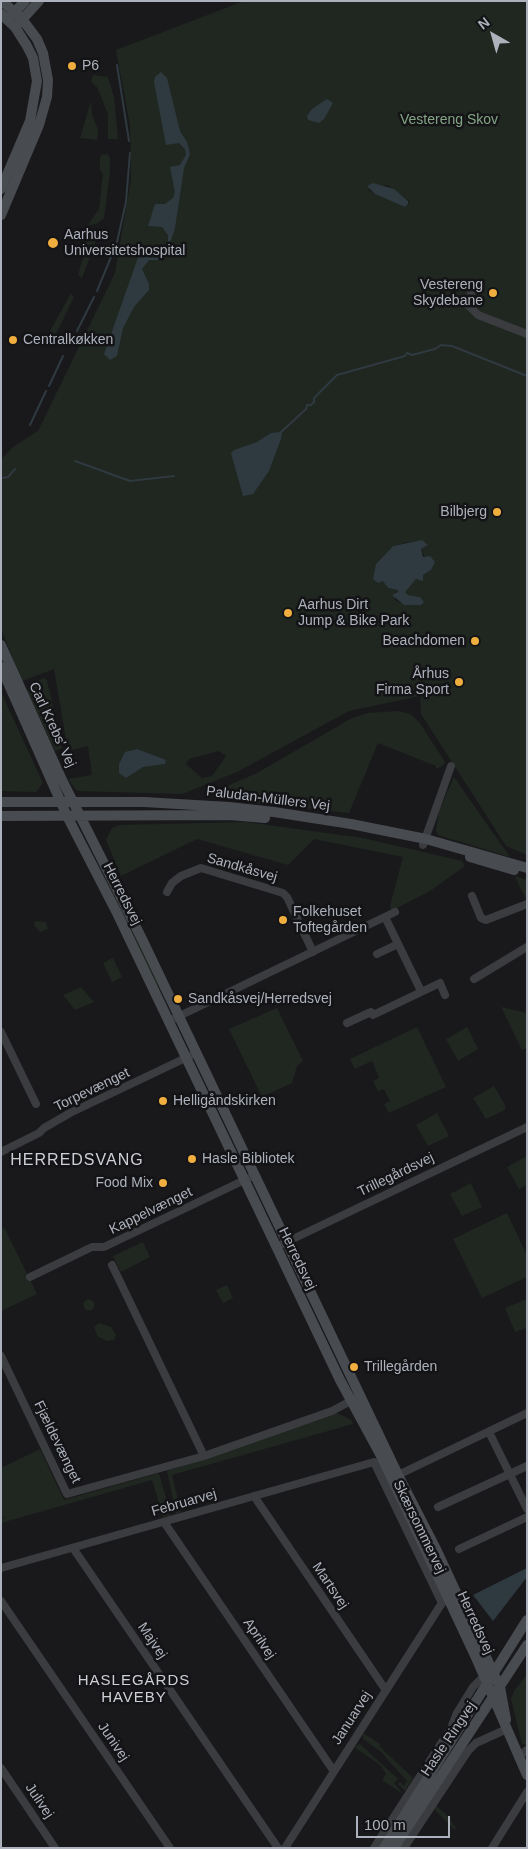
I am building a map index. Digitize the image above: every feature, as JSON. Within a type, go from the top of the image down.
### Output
[{"type":"street","points":[[1,189],[30,121],[36,90],[32,58],[14,18],[2,1]]},
{"type":"street","points":[[14,18],[26,1]]},
{"type":"street","points":[[14,18],[32,1]]},
{"type":"street","points":[[14,18],[39,1]]},
{"type":"street","points":[[1,7],[37,39],[43,52],[48,80],[47,97],[37,132],[1,215]]},
{"type":"street","points":[[472,290],[468,305],[478,315],[527,334]]},
{"type":"street","name":"Carl Krebs' Vej","points":[[1,644],[80,816]]},
{"type":"street","name":"Carl Krebs' Vej","points":[[1,667],[60,802]]},
{"type":"street","points":[[425,842],[450,766]]},
{"type":"street","name":"Paludan-Müllers Vej","points":[[1,802],[74,802],[229,807],[351,824],[527,868]]},
{"type":"street","name":"Herredsvej","points":[[60,802],[169,1021],[351,1402],[379,1452],[488,1678],[500,1687],[507,1729]]},
{"type":"street","name":"Paludan-Müllers Vej","points":[[1,816],[236,815],[324,825],[425,842],[527,874]]},
{"type":"street","name":"Herredsvej","points":[[80,816],[179,1016],[398,1475],[437,1550],[488,1678],[493,1698],[507,1729],[523,1754],[527,1775]]},
{"type":"street","name":"Sandkåsvej","points":[[167,892],[172,883],[181,876],[201,868],[281,892],[287,897],[313,952]]},
{"type":"street","points":[[472,896],[480,916],[486,920],[527,904]]},
{"type":"street","points":[[169,1021],[395,912]]},
{"type":"street","points":[[385,917],[421,991]]},
{"type":"street","points":[[377,954],[398,944]]},
{"type":"street","points":[[474,980],[527,947]]},
{"type":"street","points":[[347,1023],[371,1012],[373,1015],[440,983],[445,995]]},
{"type":"street","points":[[1,1032],[36,1104]]},
{"type":"street","name":"Torpevænget","points":[[1,1152],[39,1133],[44,1128],[70,1114],[196,1053]]},
{"type":"street","name":"Trillegårdsvej","points":[[276,1246],[527,1127]]},
{"type":"street","name":"Kappelvænget","points":[[30,1277],[92,1247],[104,1247],[255,1175]]},
{"type":"street","points":[[112,1265],[204,1456]]},
{"type":"street","name":"Fjældevænget","points":[[1,1356],[67,1494],[204,1456],[332,1411],[360,1396]]},
{"type":"street","points":[[398,1475],[527,1413]]},
{"type":"street","points":[[489,1432],[527,1509]]},
{"type":"street","name":"Februarvej","points":[[1,1568],[374,1462]]},
{"type":"street","name":"Skærsommervej","points":[[374,1462],[442,1603]]},
{"type":"street","points":[[438,1507],[527,1466]]},
{"type":"street","name":"Martsvej","points":[[254,1496],[386,1689]]},
{"type":"street","points":[[459,1549],[527,1517]]},
{"type":"street","name":"Aprilvej","points":[[164,1522],[333,1770]]},
{"type":"street","name":"Majvej","points":[[73,1548],[278,1848]]},
{"type":"street","name":"Junivej","points":[[1,1601],[170,1848]]},
{"type":"street","name":"Januarvej","points":[[284,1848],[442,1603]]},
{"type":"street","name":"Hasle Ringvej","points":[[384,1848],[488,1678],[527,1620]]},
{"type":"street","name":"Hasle Ringvej","points":[[394,1848],[527,1645]]},
{"type":"street","name":"Hasle Ringvej","points":[[374,1848],[451,1728],[456,1713],[473,1687],[488,1678]]},
{"type":"street","name":"Hasle Ringvej","points":[[404,1848],[468,1751],[476,1744],[507,1729]]},
{"type":"street","name":"Julivej","points":[[1,1768],[55,1848]]},
{"type":"street","points":[[492,1848],[527,1792]]},
{"type":"green space","name":"Vestereng Skov","points":[[244,1],[527,1],[527,855],[506,846],[421,714],[420,696],[349,711],[237,772],[182,794],[77,791],[68,779],[92,775],[88,746],[68,751],[54,669],[22,681],[1,629],[1,459],[13,447],[38,431],[115,273],[131,179],[130,126],[116,50]],"holes":[[[387,185],[409,201],[405,207],[368,190]],[[409,542],[427,545],[421,549],[431,570],[411,583],[405,592],[408,595],[420,597],[401,603],[395,600],[397,590],[388,588],[376,564],[393,546]],[[219,751],[226,756],[212,776],[202,778],[186,764],[189,759]]]},
{"type":"green space","points":[[93,75],[108,77],[114,97],[118,139],[108,139],[108,114],[97,87],[91,82]]},
{"type":"green space","points":[[91,101],[92,115],[98,130],[97,140],[80,138]]},
{"type":"green space","points":[[107,154],[110,157],[110,172],[104,218],[98,223],[87,226],[99,209],[103,174],[100,170],[100,159],[101,155]]},
{"type":"green space","points":[[92,229],[99,232],[82,278],[78,275],[86,247],[84,234]]},
{"type":"green space","points":[[71,293],[74,297],[55,336],[50,331]]},
{"type":"green space","points":[[44,678],[47,680],[62,748],[55,751],[27,691],[31,683]]},
{"type":"green space","points":[[1,692],[43,783],[36,792],[1,791]]},
{"type":"green space","points":[[398,711],[410,714],[420,723],[445,762],[444,765],[436,769],[436,766],[378,743],[349,813],[226,800],[218,794],[218,790],[257,773],[352,718],[368,713]]},
{"type":"green space","points":[[454,777],[510,857],[438,835],[436,831],[439,811]]},
{"type":"green space","points":[[246,822],[363,838],[462,861],[465,866],[430,891],[391,911],[390,906],[403,857],[314,839],[288,865],[197,839],[121,876],[106,840],[112,828],[120,825]]},
{"type":"green space","points":[[80,832],[138,939],[172,1012],[146,965]]},
{"type":"green space","points":[[515,876],[527,880],[527,900],[520,888]]},
{"type":"green space","points":[[35,921],[46,922],[48,929],[40,932],[34,925]]},
{"type":"green space","points":[[113,958],[122,977],[112,982],[103,963]]},
{"type":"green space","points":[[81,987],[94,1002],[75,1010],[63,995]]},
{"type":"green space","points":[[501,1007],[527,1013],[527,1048],[522,1050]]},
{"type":"green space","points":[[277,1008],[303,1061],[297,1066],[292,1083],[262,1097],[229,1029]]},
{"type":"green space","points":[[417,1027],[446,1087],[389,1113],[384,1104],[390,1101],[384,1089],[378,1091],[373,1081],[379,1078],[372,1061],[355,1069],[350,1059]]},
{"type":"green space","points":[[467,1027],[478,1049],[458,1061],[446,1039]]},
{"type":"green space","points":[[494,1086],[505,1105],[505,1110],[486,1119],[473,1098]]},
{"type":"green space","points":[[437,1113],[449,1136],[428,1146],[416,1125]]},
{"type":"green space","points":[[527,1156],[527,1185],[519,1189],[507,1167]]},
{"type":"green space","points":[[471,1183],[482,1207],[462,1216],[450,1194]]},
{"type":"green space","points":[[507,1213],[527,1255],[527,1277],[482,1298],[453,1239]]},
{"type":"green space","points":[[1,1227],[5,1229],[37,1294],[1,1311]]},
{"type":"green space","points":[[143,1242],[150,1257],[121,1272],[113,1256]]},
{"type":"green space","points":[[227,1285],[233,1298],[223,1303],[216,1290]]},
{"type":"green space","points":[[89,1299],[95,1305],[89,1311],[83,1305]]},
{"type":"green space","points":[[527,1299],[527,1328],[515,1332],[505,1308]]},
{"type":"green space","points":[[99,1323],[111,1327],[116,1335],[114,1340],[107,1341],[98,1337],[94,1327]]},
{"type":"green space","points":[[337,1413],[351,1420],[353,1424],[172,1475],[181,1512],[176,1514],[167,1471]]},
{"type":"green space","points":[[40,1449],[64,1500],[159,1473],[171,1516],[163,1517],[152,1480],[1,1523],[1,1519],[9,1516],[1,1518],[1,1468]]},
{"type":"green space","points":[[527,1674],[526,1745],[522,1744],[511,1699],[514,1691]]},
{"type":"green space","points":[[363,1733],[380,1744],[379,1746],[413,1778],[405,1791],[398,1784],[400,1782],[404,1786],[407,1781],[380,1751],[363,1739]]},
{"type":"green space","points":[[360,1744],[398,1779],[394,1783],[403,1794],[382,1780],[386,1774],[380,1765],[354,1747]]},
{"type":"green space","points":[[436,1806],[445,1813],[456,1828],[455,1830],[434,1809]]},
{"type":"shaded area","points":[[161,72],[167,78],[180,131],[187,142],[190,154],[184,168],[175,228],[168,250],[159,260],[149,260],[142,269],[149,284],[149,290],[134,307],[123,328],[117,356],[110,360],[104,354],[141,249],[143,248],[149,257],[155,258],[163,255],[168,247],[168,235],[162,227],[148,226],[155,204],[165,204],[173,198],[175,192],[170,167],[180,165],[186,155],[185,149],[179,143],[166,145],[154,82],[155,77]]},
{"type":"shaded area","points":[[327,99],[333,103],[324,119],[319,123],[308,120],[307,116],[312,109]]},
{"type":"shaded area","points":[[373,183],[394,189],[408,201],[408,204],[405,207],[375,194],[367,186]]},
{"type":"shaded area","points":[[271,433],[282,433],[281,439],[269,471],[253,494],[243,496],[231,453],[234,450],[257,442]]},
{"type":"shaded area","points":[[422,540],[428,545],[421,549],[423,557],[430,556],[435,562],[431,570],[423,575],[423,581],[416,579],[405,592],[408,595],[420,597],[424,602],[421,605],[404,605],[392,595],[398,592],[397,590],[388,588],[383,581],[378,583],[373,579],[376,564],[393,546]]},
{"type":"shaded area","points":[[137,749],[166,760],[165,764],[143,767],[126,778],[119,773],[119,764],[125,752]]},
{"type":"shaded area","points":[[527,1568],[527,1577],[493,1621],[473,1595]]},
{"type":"waterway","points":[[117,65],[129,141]]},
{"type":"waterway","points":[[117,242],[126,202],[130,153]]},
{"type":"waterway","points":[[97,291],[111,257]]},
{"type":"waterway","points":[[77,331],[94,297]]},
{"type":"waterway","points":[[280,433],[306,409],[307,405],[311,405],[314,402],[314,398],[337,375],[405,356],[407,353],[412,355],[435,349],[441,345],[452,346],[527,376]]},
{"type":"waterway","points":[[49,386],[63,356]]},
{"type":"waterway","points":[[30,425],[46,391]]},
{"type":"waterway","points":[[75,461],[130,481],[174,476]]},
{"type":"waterway","points":[[1,478],[8,477],[15,469]]},
{"type":"place","name":"P6","points":[[72,66]]},
{"type":"place","name":"Aarhus Universitetshospital","points":[[53,243]]},
{"type":"place","name":"Vestereng Skydebane","points":[[493,293]]},
{"type":"place","name":"Centralkøkken","points":[[13,340]]},
{"type":"place","name":"Bilbjerg","points":[[497,512]]},
{"type":"place","name":"Aarhus Dirt Jump & Bike Park","points":[[288,613]]},
{"type":"place","name":"Beachdomen","points":[[475,641]]},
{"type":"place","name":"Århus Firma Sport","points":[[459,682]]},
{"type":"place","name":"Folkehuset Toftegården","points":[[283,920]]},
{"type":"place","name":"Sandkåsvej/Herredsvej","points":[[178,999]]},
{"type":"place","name":"Helligåndskirken","points":[[163,1101]]},
{"type":"place","name":"Hasle Bibliotek","points":[[192,1159]]},
{"type":"place","name":"Food Mix","points":[[163,1183]]},
{"type":"place","name":"Trillegården","points":[[354,1367]]},
{"type":"district","name":"HERREDSVANG","points":[[77,1161]]},
{"type":"district","name":"HASLEGÅRDS HAVEBY","points":[[134,1690]]}]
